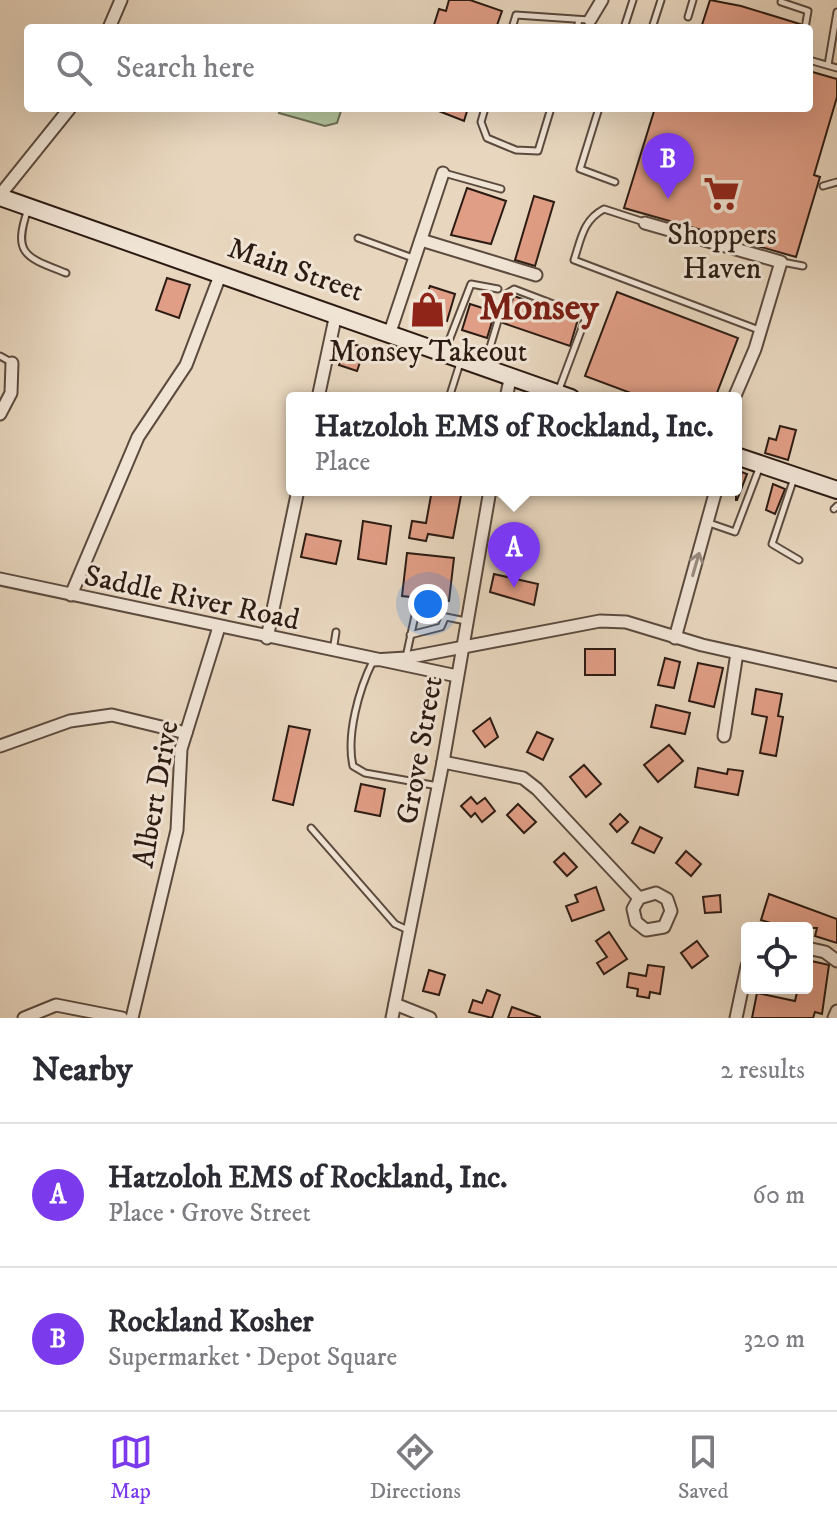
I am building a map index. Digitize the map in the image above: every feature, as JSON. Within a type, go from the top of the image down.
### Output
[{"type":"main road","name":"Main Street","points":[[0,196],[555,392]]},
{"type":"main road","points":[[742,458],[837,490]]},
{"type":"street","points":[[111,24],[121,0]]},
{"type":"street","points":[[585,20],[602,0]]},
{"type":"street","points":[[0,196],[67,112]]},
{"type":"street","points":[[390,332],[443,173]]},
{"type":"street","points":[[645,223],[781,262],[736,392]]},
{"type":"street","points":[[421,240],[536,275]]},
{"type":"street","points":[[71,595],[138,437],[186,365],[221,273]]},
{"type":"street","points":[[319,392],[336,314]]},
{"type":"street","points":[[0,414],[11,393],[12,363]]},
{"type":"street","points":[[507,392],[511,375]]},
{"type":"street","points":[[267,638],[297,496]]},
{"type":"street","name":"Grove Street","points":[[392,1018],[443,762],[489,496]]},
{"type":"street","points":[[675,638],[715,496]]},
{"type":"street","name":"Saddle River Road","points":[[0,579],[457,676]]},
{"type":"street","name":"Saddle River Road","points":[[373,660],[406,658],[463,644],[600,621],[626,622],[675,638],[837,675]]},
{"type":"street","name":"Albert Drive","points":[[132,1018],[177,830],[178,783],[186,733],[219,627]]},
{"type":"street","points":[[724,736],[737,653]]},
{"type":"street","points":[[0,746],[70,721],[112,715],[186,733]]},
{"type":"street","points":[[443,762],[523,778],[554,803],[639,898]]},
{"type":"street","points":[[813,949],[825,952],[837,961]]},
{"type":"street","points":[[736,1018],[741,994]]},
{"type":"street","points":[[395,1004],[430,1018]]},
{"type":"street","points":[[24,1018],[56,1005],[122,1018]]},
{"type":"street","points":[[834,1018],[837,1011]]},
{"type":"lane","points":[[625,24],[633,0]]},
{"type":"lane","points":[[653,24],[661,0]]},
{"type":"lane","points":[[688,17],[693,0]]},
{"type":"lane","points":[[773,0],[808,11]]},
{"type":"lane","points":[[806,24],[810,0]]},
{"type":"lane","points":[[828,65],[837,12]]},
{"type":"lane","points":[[513,24],[516,15],[585,20]]},
{"type":"lane","points":[[581,24],[585,20]]},
{"type":"lane","points":[[813,61],[837,68]]},
{"type":"lane","points":[[484,112],[481,122],[487,138],[516,150],[538,151],[550,112]]},
{"type":"lane","points":[[598,112],[580,169],[615,182]]},
{"type":"lane","points":[[443,173],[501,189]]},
{"type":"lane","points":[[823,186],[837,182]]},
{"type":"lane","points":[[28,208],[21,231],[22,251],[29,258],[66,273]]},
{"type":"lane","points":[[645,223],[604,209],[587,221],[574,260],[760,330]]},
{"type":"lane","points":[[358,238],[414,258]]},
{"type":"lane","points":[[781,262],[803,266]]},
{"type":"lane","points":[[444,352],[471,284],[498,289]]},
{"type":"lane","points":[[485,366],[506,294],[514,289],[582,315],[585,320],[566,392]]},
{"type":"lane","points":[[0,356],[12,363]]},
{"type":"lane","points":[[451,392],[462,358]]},
{"type":"lane","points":[[708,523],[735,532],[760,466]]},
{"type":"lane","points":[[795,477],[772,544],[799,560]]},
{"type":"lane","points":[[406,658],[416,611],[466,621]]},
{"type":"lane","points":[[410,635],[441,627],[445,618]]},
{"type":"lane","points":[[333,652],[336,632]]},
{"type":"lane","points":[[373,660],[364,679],[350,752],[353,766],[365,773],[438,786]]},
{"type":"lane","points":[[311,828],[395,924],[409,931]]},
{"type":"green space","points":[[341,112],[337,123],[325,126],[279,113]]},
{"type":"building","points":[[449,0],[470,0],[502,11],[497,24],[434,24],[439,9],[446,11]]},
{"type":"building","points":[[710,0],[800,24],[702,24]]},
{"type":"building","name":"Shoppers Haven","points":[[813,72],[837,79],[837,97],[814,175],[820,177],[796,257],[624,208],[654,112],[813,112]]},
{"type":"building","points":[[441,112],[467,112],[464,121]]},
{"type":"building","points":[[467,188],[506,201],[491,244],[451,235]]},
{"type":"building","points":[[534,196],[554,202],[535,266],[515,260]]},
{"type":"building","points":[[167,278],[190,285],[179,318],[156,310]]},
{"type":"building","points":[[430,286],[455,294],[447,321],[420,313]]},
{"type":"building","points":[[617,292],[738,338],[717,392],[628,392],[585,376]]},
{"type":"building","points":[[514,296],[578,319],[570,346],[503,323]]},
{"type":"building","points":[[470,304],[495,312],[487,338],[462,330]]},
{"type":"building","points":[[347,342],[365,348],[357,371],[339,365]]},
{"type":"building","points":[[780,426],[796,430],[788,460],[765,453],[769,438],[776,440]]},
{"type":"building","points":[[773,484],[785,489],[775,514],[766,510]]},
{"type":"building","points":[[431,496],[461,496],[453,538],[428,534],[426,541],[409,538],[412,521],[426,523]]},
{"type":"building","points":[[363,521],[391,526],[386,564],[358,559]]},
{"type":"building","points":[[306,534],[341,541],[336,564],[301,557]]},
{"type":"building","points":[[407,553],[454,558],[449,601],[402,596]]},
{"type":"building","points":[[494,574],[538,584],[534,605],[490,592]]},
{"type":"building","points":[[585,649],[615,649],[615,675],[585,675]]},
{"type":"building","points":[[665,658],[680,662],[674,688],[658,685]]},
{"type":"building","points":[[698,663],[723,668],[714,707],[689,701]]},
{"type":"building","points":[[756,689],[782,694],[778,716],[783,717],[776,756],[760,753],[767,717],[752,714]]},
{"type":"building","points":[[656,705],[690,713],[685,734],[651,727]]},
{"type":"building","points":[[490,718],[498,737],[485,747],[473,731]]},
{"type":"building","points":[[289,726],[310,730],[293,805],[273,800]]},
{"type":"building","points":[[537,732],[553,739],[543,760],[527,752]]},
{"type":"building","points":[[669,745],[683,761],[658,782],[644,765]]},
{"type":"building","points":[[584,765],[601,784],[586,797],[570,777]]},
{"type":"building","points":[[698,768],[727,774],[728,769],[743,771],[738,795],[695,787]]},
{"type":"building","points":[[361,784],[385,789],[380,816],[355,811]]},
{"type":"building","points":[[471,797],[477,804],[485,798],[495,811],[482,822],[475,813],[471,817],[461,806]]},
{"type":"building","points":[[518,804],[536,822],[524,833],[507,815]]},
{"type":"building","points":[[620,814],[628,822],[617,832],[610,824]]},
{"type":"building","points":[[640,827],[662,838],[654,853],[632,843]]},
{"type":"building","points":[[686,851],[701,864],[691,876],[676,863]]},
{"type":"building","points":[[564,853],[577,867],[567,876],[554,862]]},
{"type":"building","points":[[596,887],[604,910],[572,921],[566,906],[578,902],[575,895]]},
{"type":"building","points":[[769,894],[837,919],[837,943],[815,936],[817,928],[813,928],[813,922],[761,920]]},
{"type":"building","points":[[720,895],[721,912],[705,913],[703,897]]},
{"type":"building","points":[[609,932],[627,959],[604,974],[597,963],[607,957],[596,941]]},
{"type":"building","points":[[697,941],[708,956],[692,968],[681,953]]},
{"type":"building","points":[[813,961],[829,965],[822,1014],[815,1012],[813,1018],[752,1018],[757,994],[795,1001],[797,994],[813,994]]},
{"type":"building","points":[[648,965],[664,967],[660,994],[650,992],[649,998],[637,996],[638,989],[627,987],[629,973],[646,976]]},
{"type":"building","points":[[429,970],[445,975],[439,995],[423,991]]},
{"type":"building","points":[[487,990],[500,995],[492,1018],[469,1012],[473,1000],[482,1003]]},
{"type":"building","points":[[512,1007],[540,1017],[540,1018],[508,1018]]},
{"type":"place","name":"Shoppers Haven","points":[[722,193]]},
{"type":"place","name":"Rockland Kosher","points":[[668,199]]},
{"type":"place","name":"Monsey Takeout","points":[[428,310]]},
{"type":"place","name":"Hatzoloh EMS of Rockland, Inc.","points":[[514,588]]},
{"type":"district","name":"Monsey","points":[[539,306]]}]
